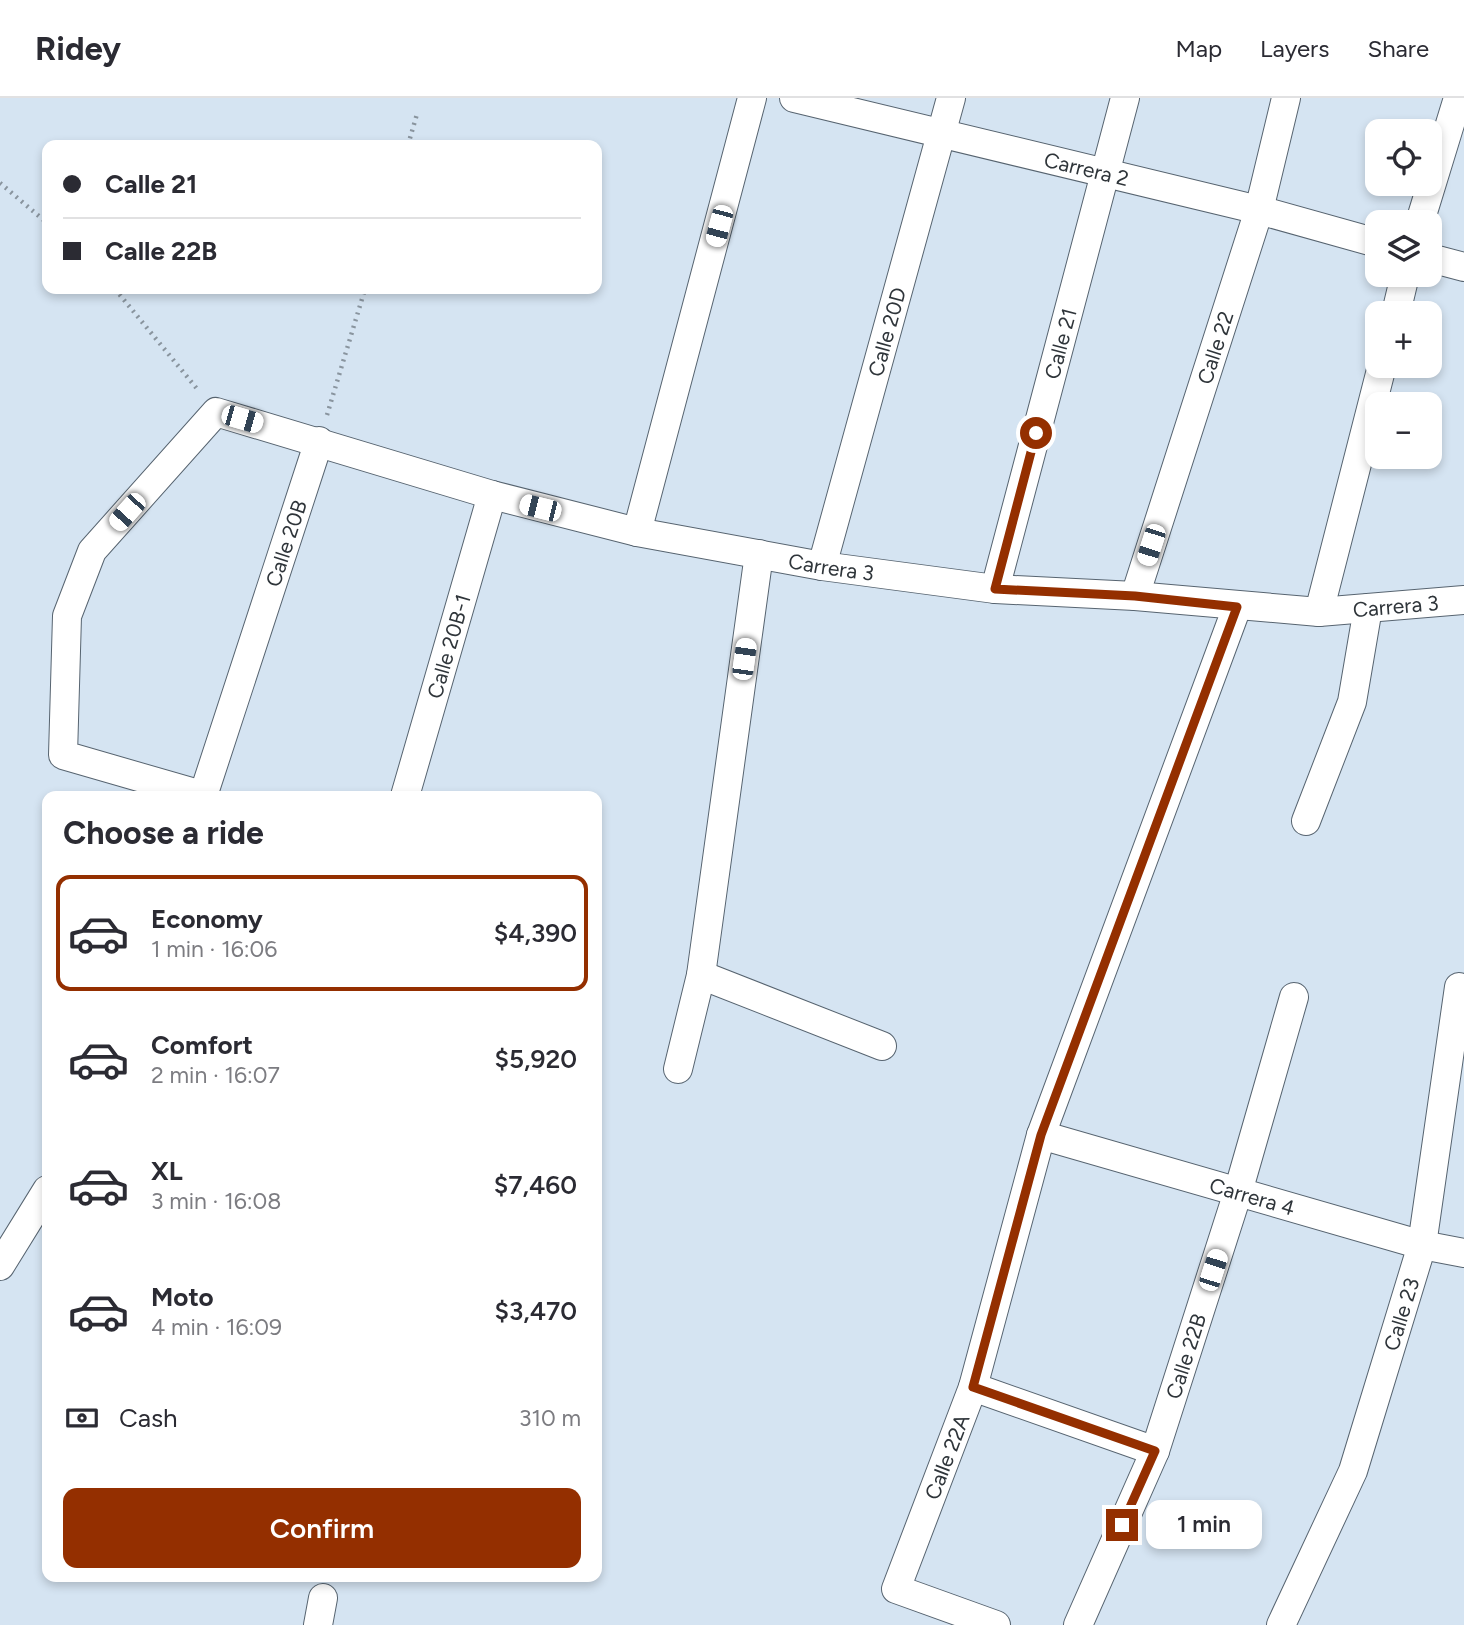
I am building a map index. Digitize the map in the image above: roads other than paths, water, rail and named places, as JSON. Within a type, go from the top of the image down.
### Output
[{"type":"street","points":[[637,532],[752,98]]},
{"type":"street","name":"Carrera 2","points":[[794,98],[1259,210],[1365,240]]},
{"type":"street","name":"Calle 20D","points":[[822,566],[951,98]]},
{"type":"street","name":"Calle 21","points":[[995,589],[1125,98]]},
{"type":"street","name":"Calle 22","points":[[1135,596],[1259,210],[1286,98]]},
{"type":"street","points":[[1424,210],[1458,98]]},
{"type":"street","points":[[1442,261],[1464,267]]},
{"type":"street","points":[[1320,612],[1379,378]]},
{"type":"street","name":"Carrera 3","points":[[187,791],[63,755],[66,616],[92,551],[216,412],[492,495],[637,532],[822,566],[995,589],[1135,596],[1237,607],[1320,612],[1464,600]]},
{"type":"street","name":"Calle 20B","points":[[206,791],[319,441]]},
{"type":"street","name":"Calle 20B-1","points":[[406,791],[492,495]]},
{"type":"street","points":[[678,1069],[701,975],[759,554]]},
{"type":"street","name":"Calle 22A","points":[[996,1625],[896,1589],[973,1387],[1041,1135],[1237,607]]},
{"type":"street","points":[[1306,821],[1352,702],[1368,608]]},
{"type":"street","points":[[701,975],[882,1046]]},
{"type":"street","name":"Calle 23","points":[[1281,1625],[1353,1471],[1422,1245],[1459,987]]},
{"type":"street","name":"Calle 22B","points":[[1078,1625],[1155,1451],[1238,1192],[1294,997]]},
{"type":"street","name":"Carrera 4","points":[[1041,1135],[1422,1245],[1464,1253]]},
{"type":"street","points":[[0,1266],[42,1198]]},
{"type":"street","points":[[973,1387],[1155,1451]]}]
